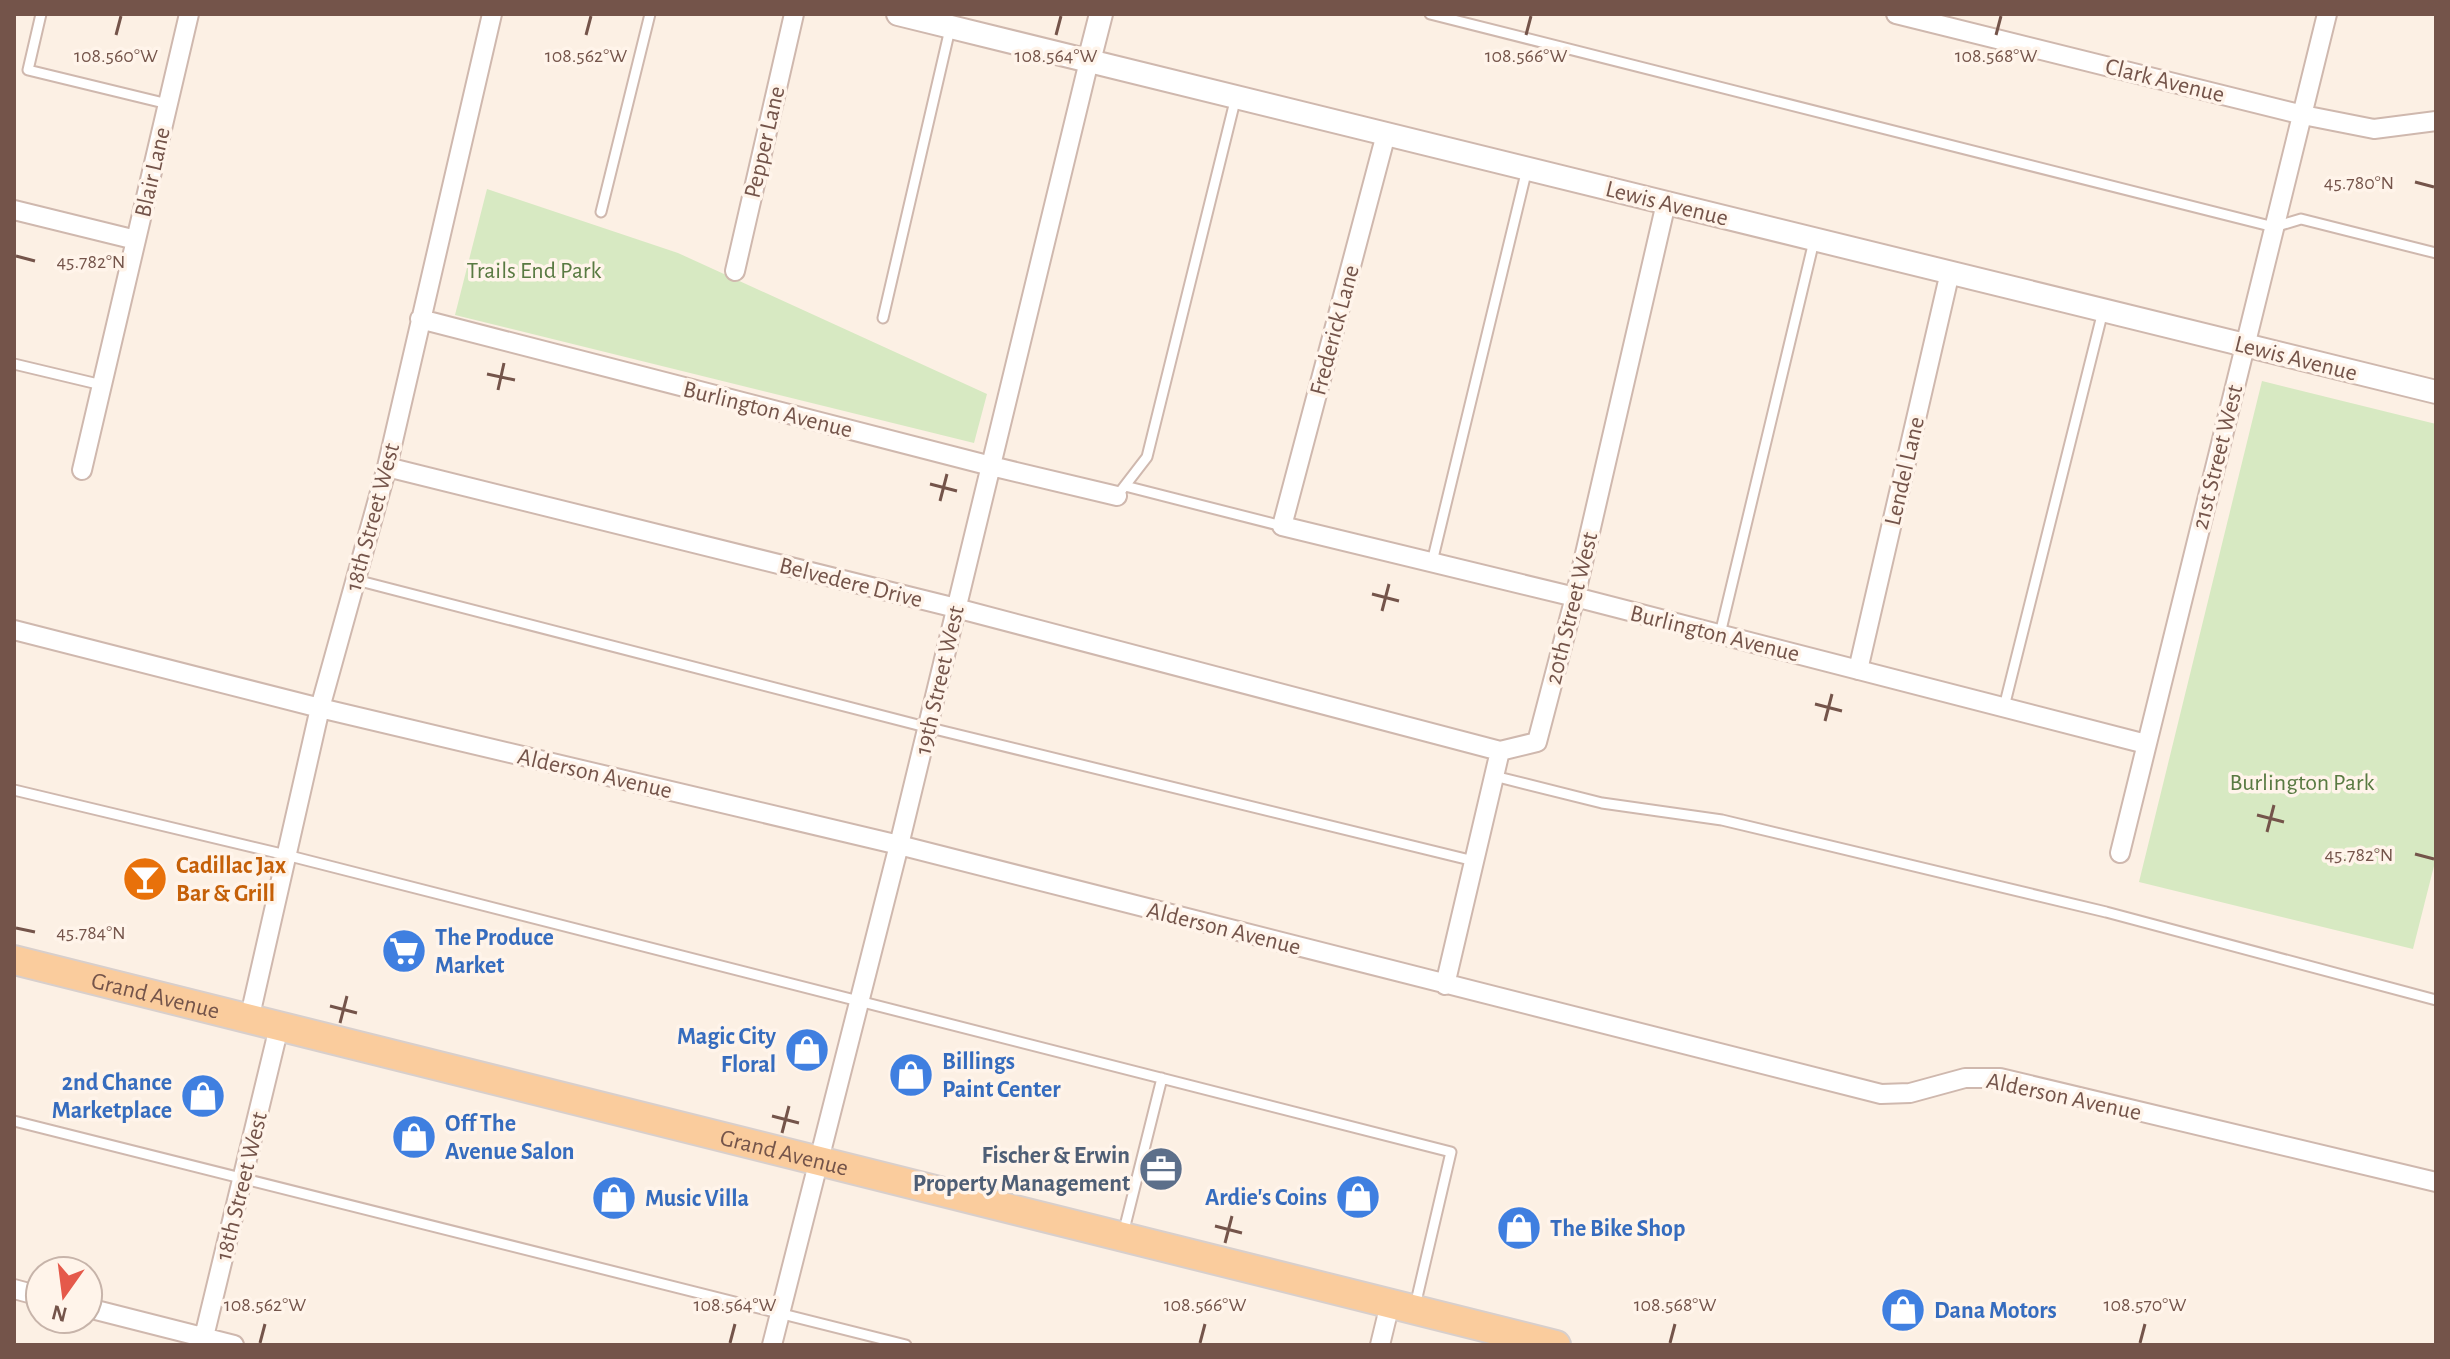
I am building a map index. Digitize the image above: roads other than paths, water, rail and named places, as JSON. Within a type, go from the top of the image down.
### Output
[{"type":"main road","name":"Grand Avenue","points":[[14,960],[1556,1345]]},
{"type":"street","name":"Blair Lane","points":[[82,470],[189,14]]},
{"type":"street","name":"18th Street West","points":[[249,1020],[320,708],[387,467],[492,14]]},
{"type":"street","name":"Pepper Lane","points":[[735,271],[794,14]]},
{"type":"street","name":"Lewis Avenue","points":[[898,14],[2436,392]]},
{"type":"street","name":"19th Street West","points":[[772,1345],[899,845],[1101,14]]},
{"type":"street","name":"Clark Avenue","points":[[1896,14],[2303,115],[2374,129],[2436,121]]},
{"type":"street","name":"21st Street West","points":[[2120,853],[2327,14]]},
{"type":"street","name":"Frederick Lane","points":[[1282,526],[1386,134]]},
{"type":"street","name":"20th Street West","points":[[1500,751],[1537,742],[1575,597],[1666,203]]},
{"type":"street","points":[[14,210],[136,240]]},
{"type":"street","name":"Lendel Lane","points":[[1858,670],[1950,272]]},
{"type":"street","name":"Burlington Avenue","points":[[420,319],[991,466],[1121,491]]},
{"type":"street","name":"Belvedere Drive","points":[[387,467],[956,608],[1500,751]]},
{"type":"street","name":"Burlington Avenue","points":[[1282,526],[1575,597],[2146,744]]},
{"type":"street","name":"Alderson Avenue","points":[[14,630],[320,708],[899,845],[1881,1094],[1910,1093],[1965,1078],[2000,1078],[2436,1182]]},
{"type":"street","points":[[1445,985],[1500,751]]},
{"type":"street","name":"18th Street West","points":[[203,1341],[279,1027]]},
{"type":"street","points":[[1380,1345],[1402,1307]]},
{"type":"street","points":[[104,1313],[203,1341],[234,1345]]},
{"type":"lane","points":[[41,14],[28,70],[168,104]]},
{"type":"lane","points":[[601,212],[650,14]]},
{"type":"lane","points":[[1430,14],[2274,227],[2301,219],[2436,253]]},
{"type":"lane","points":[[883,318],[951,27]]},
{"type":"lane","points":[[1236,97],[1147,457],[1121,491],[1282,526]]},
{"type":"lane","points":[[1432,562],[1527,169]]},
{"type":"lane","points":[[1720,634],[1814,239]]},
{"type":"lane","points":[[2004,707],[2103,310]]},
{"type":"lane","points":[[14,364],[102,385]]},
{"type":"lane","points":[[356,580],[927,728],[1474,861]]},
{"type":"lane","points":[[1494,776],[1602,803],[1722,820],[2119,915],[2436,1000]]},
{"type":"lane","points":[[14,790],[286,855],[1451,1152],[1402,1307]]},
{"type":"lane","points":[[1122,1237],[1162,1078]]},
{"type":"lane","points":[[14,1121],[906,1345]]},
{"type":"place","name":"Cadillac Jax Bar & Grill","points":[[145,879]]},
{"type":"place","name":"The Produce Market","points":[[404,951]]},
{"type":"place","name":"Magic City Floral","points":[[807,1050]]},
{"type":"place","name":"Billings Paint Center","points":[[911,1075]]},
{"type":"place","name":"2nd Chance Marketplace","points":[[203,1096]]},
{"type":"place","name":"Off The Avenue Salon","points":[[414,1137]]},
{"type":"place","name":"Fischer & Erwin Property Management","points":[[1161,1169]]},
{"type":"place","name":"Ardie's Coins","points":[[1358,1197]]},
{"type":"place","name":"Music Villa","points":[[614,1198]]},
{"type":"place","name":"The Bike Shop","points":[[1519,1228]]},
{"type":"place","name":"Dana Motors","points":[[1903,1310]]},
{"type":"park label","name":"Trails End Park","points":[[534,270]]},
{"type":"park label","name":"Burlington Park","points":[[2302,782]]}]
